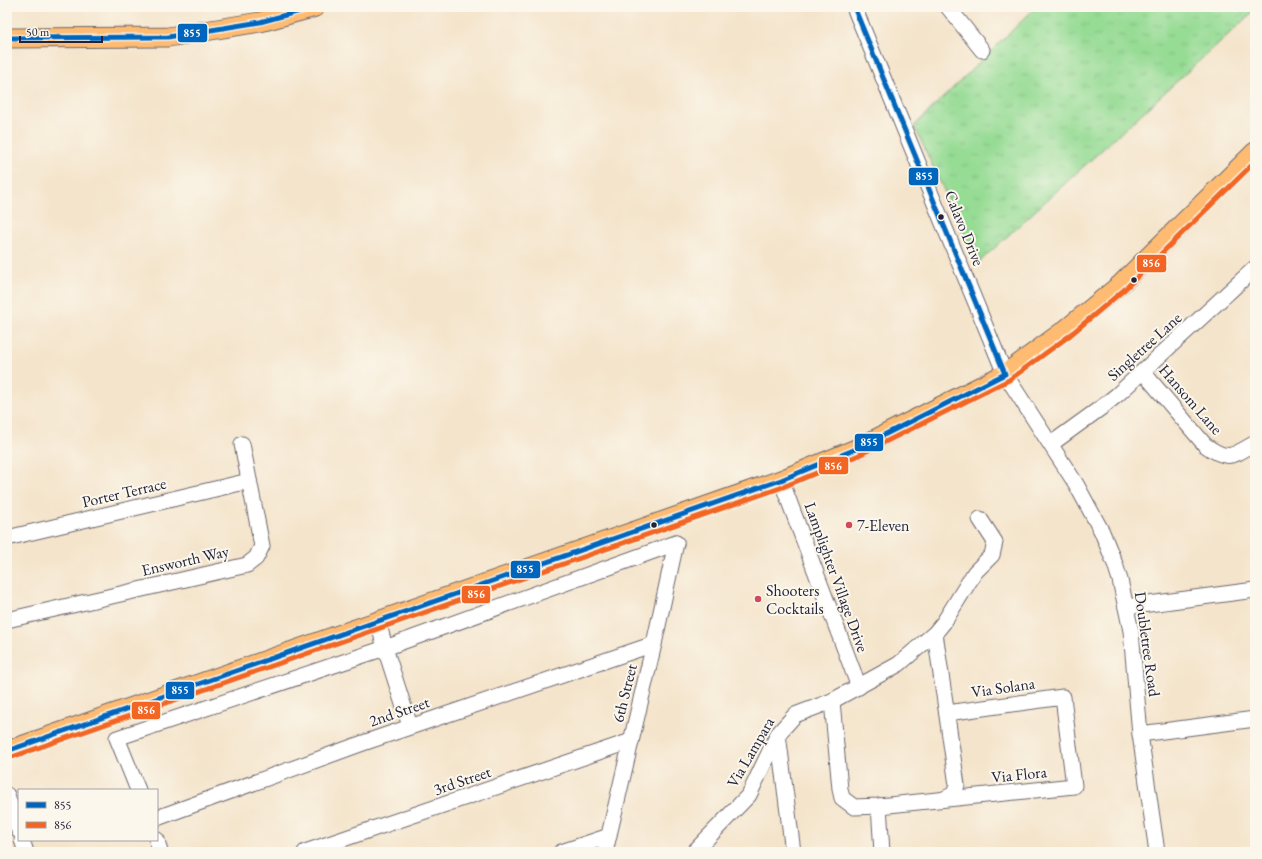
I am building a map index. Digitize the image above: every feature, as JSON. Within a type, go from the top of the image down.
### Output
[{"type":"main road","points":[[7,38],[168,37],[260,22],[315,7]]},
{"type":"main road","points":[[7,750],[781,480],[856,449],[1005,374],[1065,330],[1121,284],[1255,152]]},
{"type":"street","name":"Calavo Drive","points":[[854,7],[1005,374]]},
{"type":"street","points":[[948,7],[982,50]]},
{"type":"street","name":"Singletree Lane","points":[[1051,444],[1102,407],[1143,372],[1255,268]]},
{"type":"street","name":"Hansom Lane","points":[[1143,372],[1205,445],[1214,452],[1225,455],[1235,455],[1255,443]]},
{"type":"street","name":"Doubletree Road","points":[[1005,374],[1076,484],[1102,532],[1115,564],[1131,631],[1140,734],[1157,852]]},
{"type":"street","name":"Ensworth Way","points":[[7,620],[247,565],[256,558],[262,546],[242,444]]},
{"type":"street","name":"Lamplighter Village Drive","points":[[781,480],[858,687]]},
{"type":"street","name":"Porter Terrace","points":[[7,538],[249,481]]},
{"type":"street","name":"Via Lampara","points":[[694,852],[707,846],[749,795],[778,734],[795,715],[832,701],[899,664],[935,633],[944,622],[975,572],[992,555],[995,542],[980,519]]},
{"type":"street","name":"6th Street","points":[[385,648],[676,543],[605,852]]},
{"type":"street","points":[[1126,608],[1255,590]]},
{"type":"street","points":[[378,621],[410,726]]},
{"type":"street","points":[[935,633],[957,784],[954,794],[944,799]]},
{"type":"street","name":"2nd Street","points":[[158,818],[410,726],[654,644]]},
{"type":"street","points":[[138,789],[117,738],[385,648]]},
{"type":"street","name":"Via Solana","points":[[947,713],[1063,697]]},
{"type":"street","name":"Via Flora","points":[[879,806],[1074,786],[1063,697]]},
{"type":"street","points":[[832,701],[842,798],[854,807],[879,806],[882,852]]},
{"type":"street","points":[[1140,734],[1255,719]]},
{"type":"street","points":[[778,734],[793,852]]},
{"type":"street","name":"3rd Street","points":[[305,852],[631,741]]},
{"type":"street","points":[[7,795],[18,828]]},
{"type":"street","points":[[561,852],[609,836]]},
{"type":"street","points":[[22,841],[26,852]]},
{"type":"street","points":[[156,841],[160,852]]},
{"type":"green space","points":[[1036,7],[1255,7],[1255,10],[978,263],[914,126]]},
{"type":"transit line","name":"855","points":[[7,38],[168,37],[260,22],[315,7]]},
{"type":"transit line","name":"855","points":[[7,751],[781,480],[856,449],[1005,374],[854,7]]},
{"type":"transit line","name":"856","points":[[9,758],[783,487],[859,455],[1009,380],[1069,336],[1125,289],[1255,162]]},
{"type":"place","name":"7-Eleven","points":[[849,525]]},
{"type":"place","name":"Shooters Cocktails","points":[[758,599]]}]
